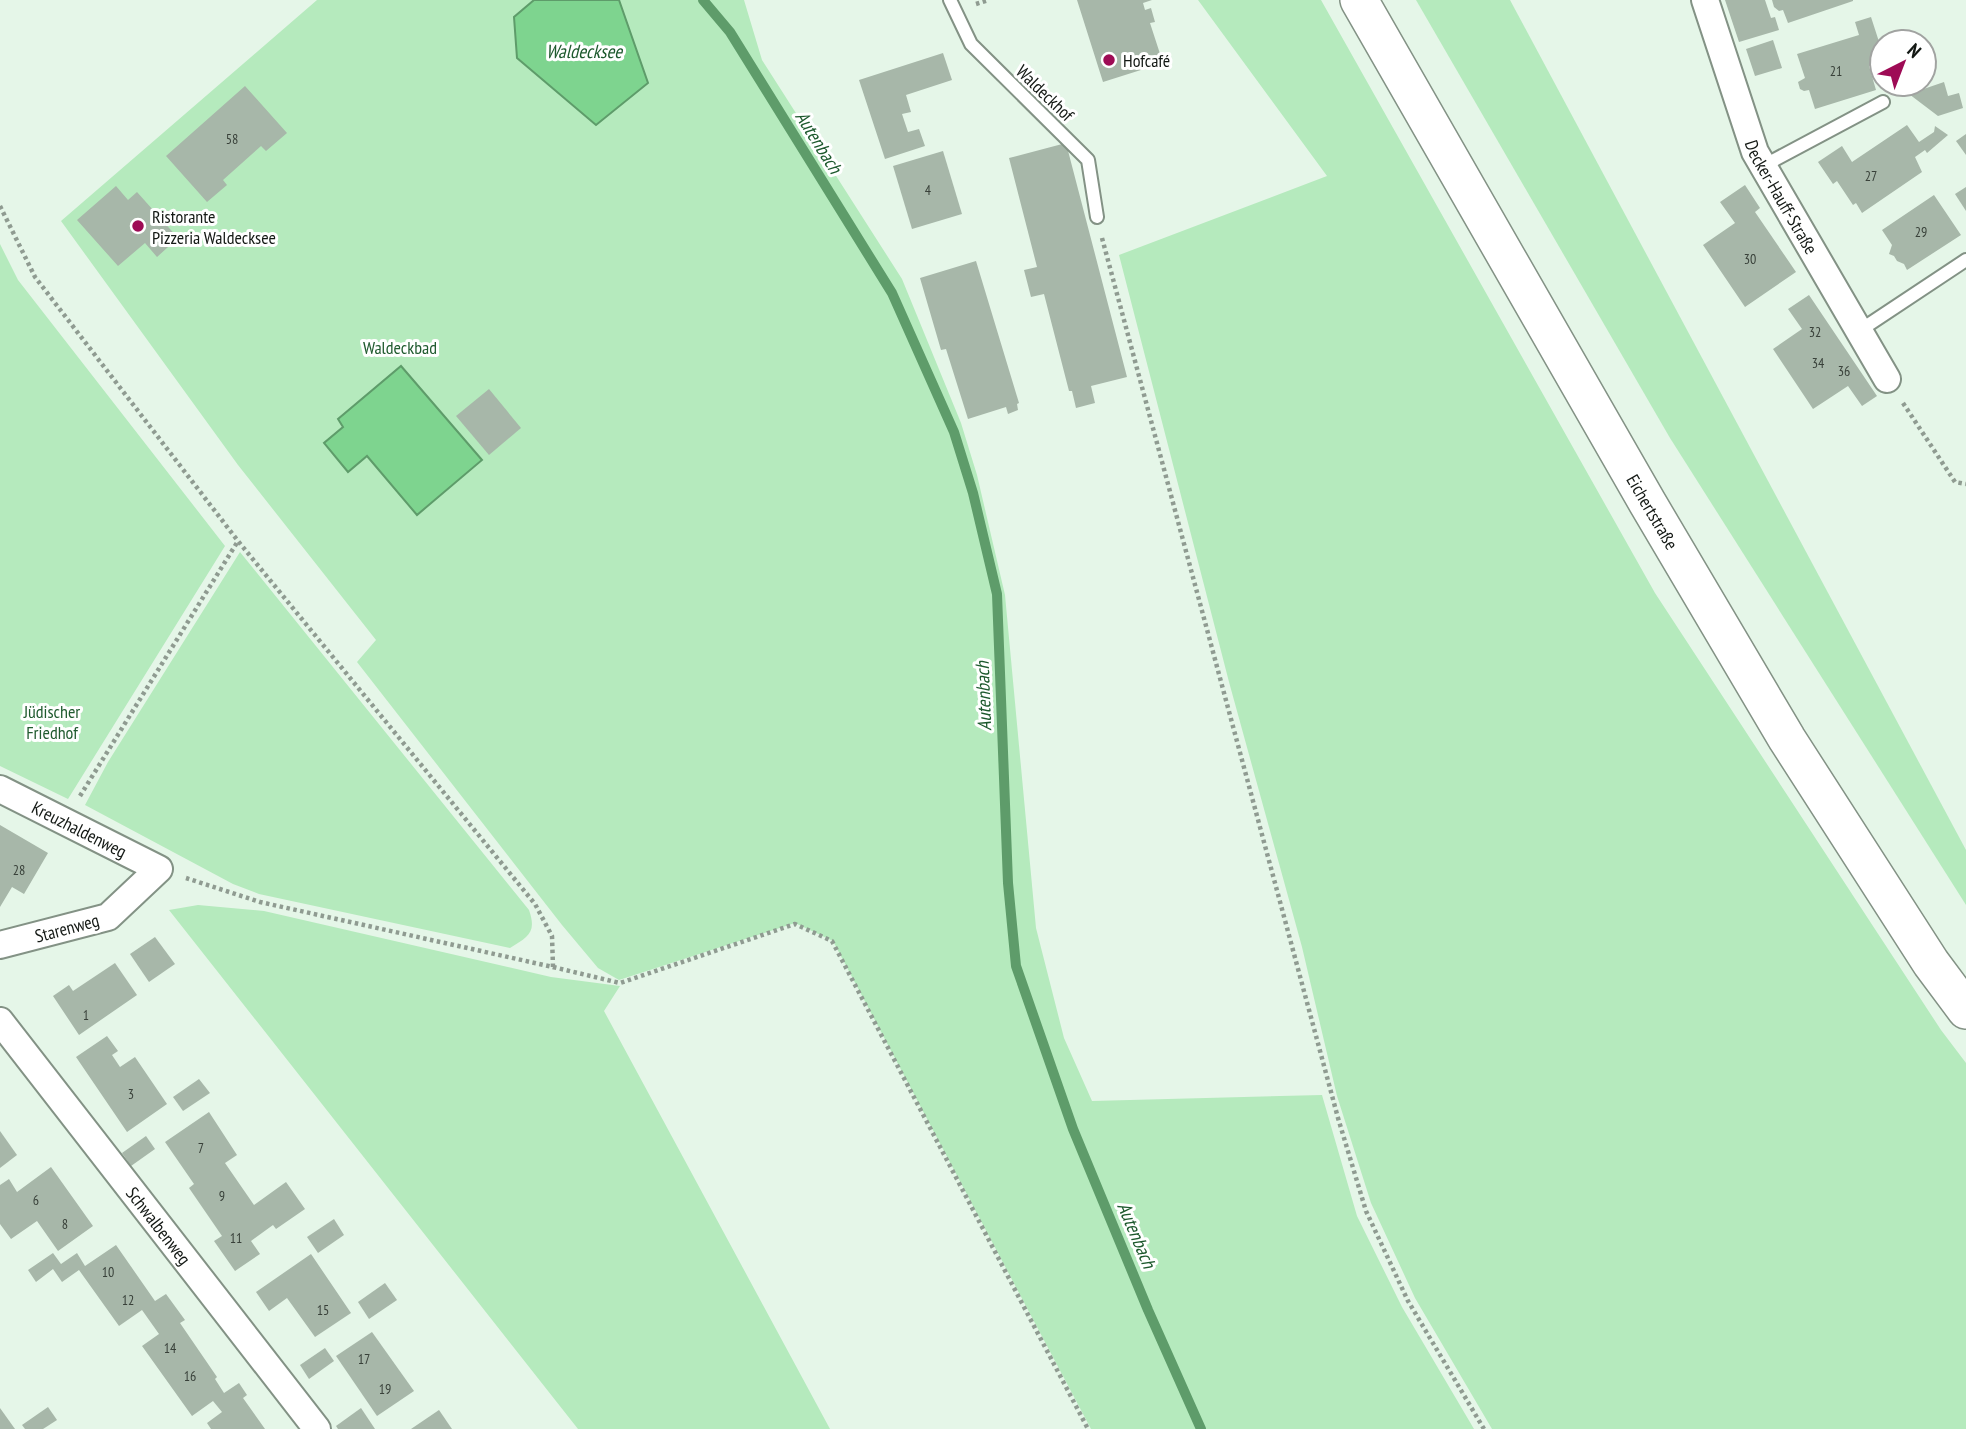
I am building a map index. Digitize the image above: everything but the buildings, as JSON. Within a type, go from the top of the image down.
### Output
[{"type":"street","name":"Eichertstraße","points":[[1359,0],[1640,490],[1787,739],[1931,963],[1966,1010]]},
{"type":"street","name":"Decker-Hauff-Straße","points":[[1705,0],[1755,152],[1887,379]]},
{"type":"street","name":"Kreuzhaldenweg","points":[[0,789],[159,869]]},
{"type":"street","name":"Starenweg","points":[[0,945],[108,917],[159,869]]},
{"type":"street","name":"Schwalbenweg","points":[[0,1021],[317,1429]]},
{"type":"lane","name":"Waldeckhof","points":[[955,4],[971,44],[1088,160],[1097,217]]},
{"type":"lane","points":[[1763,166],[1883,102]]},
{"type":"lane","points":[[1859,331],[1966,260]]},
{"type":"path","points":[[0,206],[35,277],[238,541],[535,904],[552,936],[553,967]]},
{"type":"path","points":[[1097,217],[1338,1118],[1366,1211],[1408,1301],[1484,1429]]},
{"type":"path","points":[[1887,379],[1955,482],[1966,484]]},
{"type":"path","points":[[64,822],[238,541]]},
{"type":"path","points":[[159,869],[260,902],[620,983],[795,924],[832,941],[1088,1429]]},
{"type":"green space","name":"Waldeckbad","points":[[317,0],[534,0],[514,18],[648,83],[619,0],[744,0],[762,60],[902,279],[961,423],[977,475],[1005,595],[1036,928],[1064,1038],[1092,1101],[1322,1095],[1357,1216],[1402,1307],[1474,1429],[1091,1429],[833,941],[795,923],[619,980],[598,968],[562,925],[357,662],[376,640],[238,465],[61,221]]},
{"type":"green space","points":[[1198,0],[1321,0],[1655,593],[1941,1030],[1966,1063],[1966,1429],[1492,1429],[1415,1298],[1371,1203],[1337,1096],[1302,947],[1229,682],[1119,255],[1327,176]]},
{"type":"green space","points":[[1416,0],[1510,0],[1966,850],[1966,905],[1670,438]]},
{"type":"green space","name":"Jüdischer Friedhof","points":[[0,244],[18,280],[225,546],[68,799],[0,766]]},
{"type":"green space","points":[[240,552],[529,910],[531,929],[522,941],[510,948],[259,894],[233,884],[85,805],[108,762]]},
{"type":"green space","points":[[198,905],[264,911],[551,977],[620,986],[604,1011],[830,1429],[578,1429],[169,910]]},
{"type":"water","name":"Waldecksee","points":[[534,0],[619,0],[648,83],[596,125],[517,58],[514,17]]},
{"type":"water","points":[[401,366],[482,460],[417,515],[367,456],[348,472],[324,443],[343,427],[338,419]]},
{"type":"waterway","name":"Autenbach","points":[[703,0],[730,32],[892,293],[954,432],[973,493],[997,594],[1008,883],[1016,966],[1073,1129],[1201,1429]]},
{"type":"place","name":"Hofcafé","points":[[1109,60]]},
{"type":"place","name":"Ristorante Pizzeria Waldecksee","points":[[138,226]]}]
